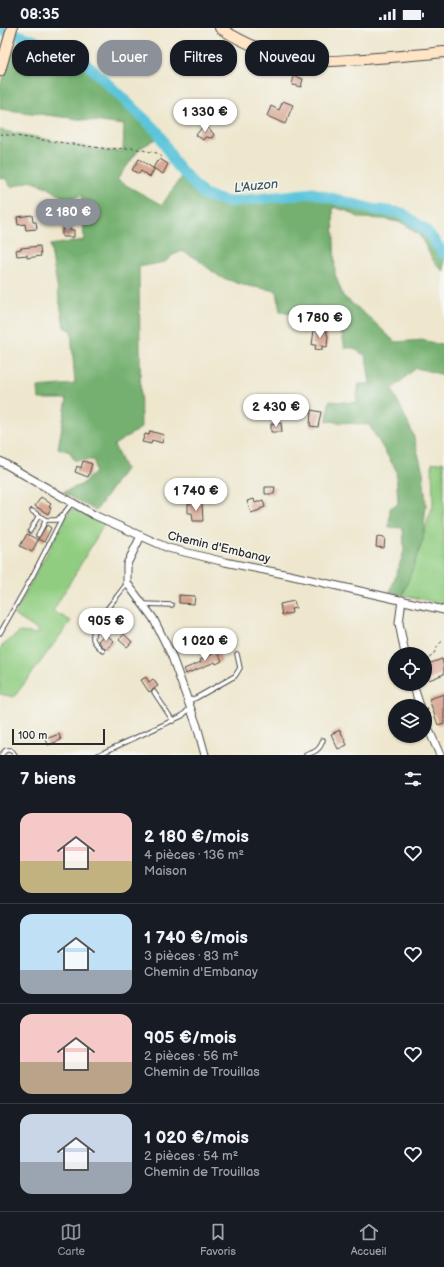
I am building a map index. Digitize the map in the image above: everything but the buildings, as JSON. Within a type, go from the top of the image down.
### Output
[{"type":"main road","points":[[0,71],[2,59],[12,28]]},
{"type":"main road","points":[[220,28],[264,49],[300,59],[316,61],[393,57],[444,52]]},
{"type":"street","name":"Chemin d'Embanay","points":[[0,461],[94,515],[168,548],[444,610]]},
{"type":"street","points":[[141,536],[126,564],[127,583],[153,618],[171,654],[205,755]]},
{"type":"street","points":[[402,600],[399,623],[404,647]]},
{"type":"street","points":[[432,737],[440,755]]},
{"type":"lane","points":[[32,511],[46,520],[57,520],[72,503]]},
{"type":"lane","points":[[0,633],[32,577],[65,512]]},
{"type":"lane","points":[[30,531],[39,515]]},
{"type":"lane","points":[[38,536],[46,520]]},
{"type":"lane","points":[[103,651],[94,640],[93,633],[97,623],[127,583]]},
{"type":"lane","points":[[144,604],[172,606]]},
{"type":"lane","points":[[188,701],[235,676],[240,668],[237,654]]},
{"type":"lane","points":[[154,692],[173,721]]},
{"type":"lane","points":[[98,755],[173,721],[182,716],[190,708]]},
{"type":"lane","points":[[306,755],[316,752],[321,747],[323,740]]},
{"type":"lane","points":[[1,755],[6,750],[10,750],[14,752],[15,755]]},
{"type":"path","points":[[0,134],[108,149],[132,148],[158,153],[162,158]]},
{"type":"path","points":[[432,656],[439,644],[444,640]]},
{"type":"green space","points":[[12,55],[12,76],[89,76],[89,72],[98,79],[156,134],[158,138],[140,148],[117,180],[162,205],[181,177],[203,198],[227,205],[314,196],[371,211],[402,217],[424,232],[444,258],[444,272],[433,260],[420,236],[403,223],[384,219],[360,218],[347,211],[333,207],[335,274],[343,296],[371,319],[395,342],[424,340],[444,346],[444,375],[416,368],[392,389],[413,434],[423,472],[426,504],[423,540],[403,595],[390,592],[404,551],[403,528],[389,527],[390,508],[398,504],[396,470],[369,425],[327,421],[329,401],[356,403],[359,384],[370,384],[366,356],[353,348],[345,348],[342,334],[317,325],[316,319],[280,312],[277,291],[243,285],[220,277],[196,258],[182,251],[173,255],[165,262],[139,267],[141,428],[114,445],[125,469],[96,511],[63,492],[81,485],[95,472],[94,460],[74,460],[70,452],[58,448],[67,399],[39,399],[38,387],[75,384],[71,331],[64,327],[50,245],[84,240],[82,195],[67,200],[47,187],[31,181],[11,187],[5,178],[0,179],[0,130],[106,151],[123,151],[124,125],[0,109],[0,86],[7,64]]},
{"type":"green space","points":[[444,462],[444,604],[403,595],[433,505],[432,463]]},
{"type":"green space","points":[[73,509],[105,523],[53,611],[71,621],[14,697],[0,694],[0,650],[2,646],[20,632],[38,634],[39,631],[14,615],[70,510]]},
{"type":"waterway","name":"L'Auzon","points":[[0,29],[71,53],[90,67],[158,132],[176,165],[204,195],[228,202],[313,193],[372,209],[402,213],[426,230],[444,254]]}]
